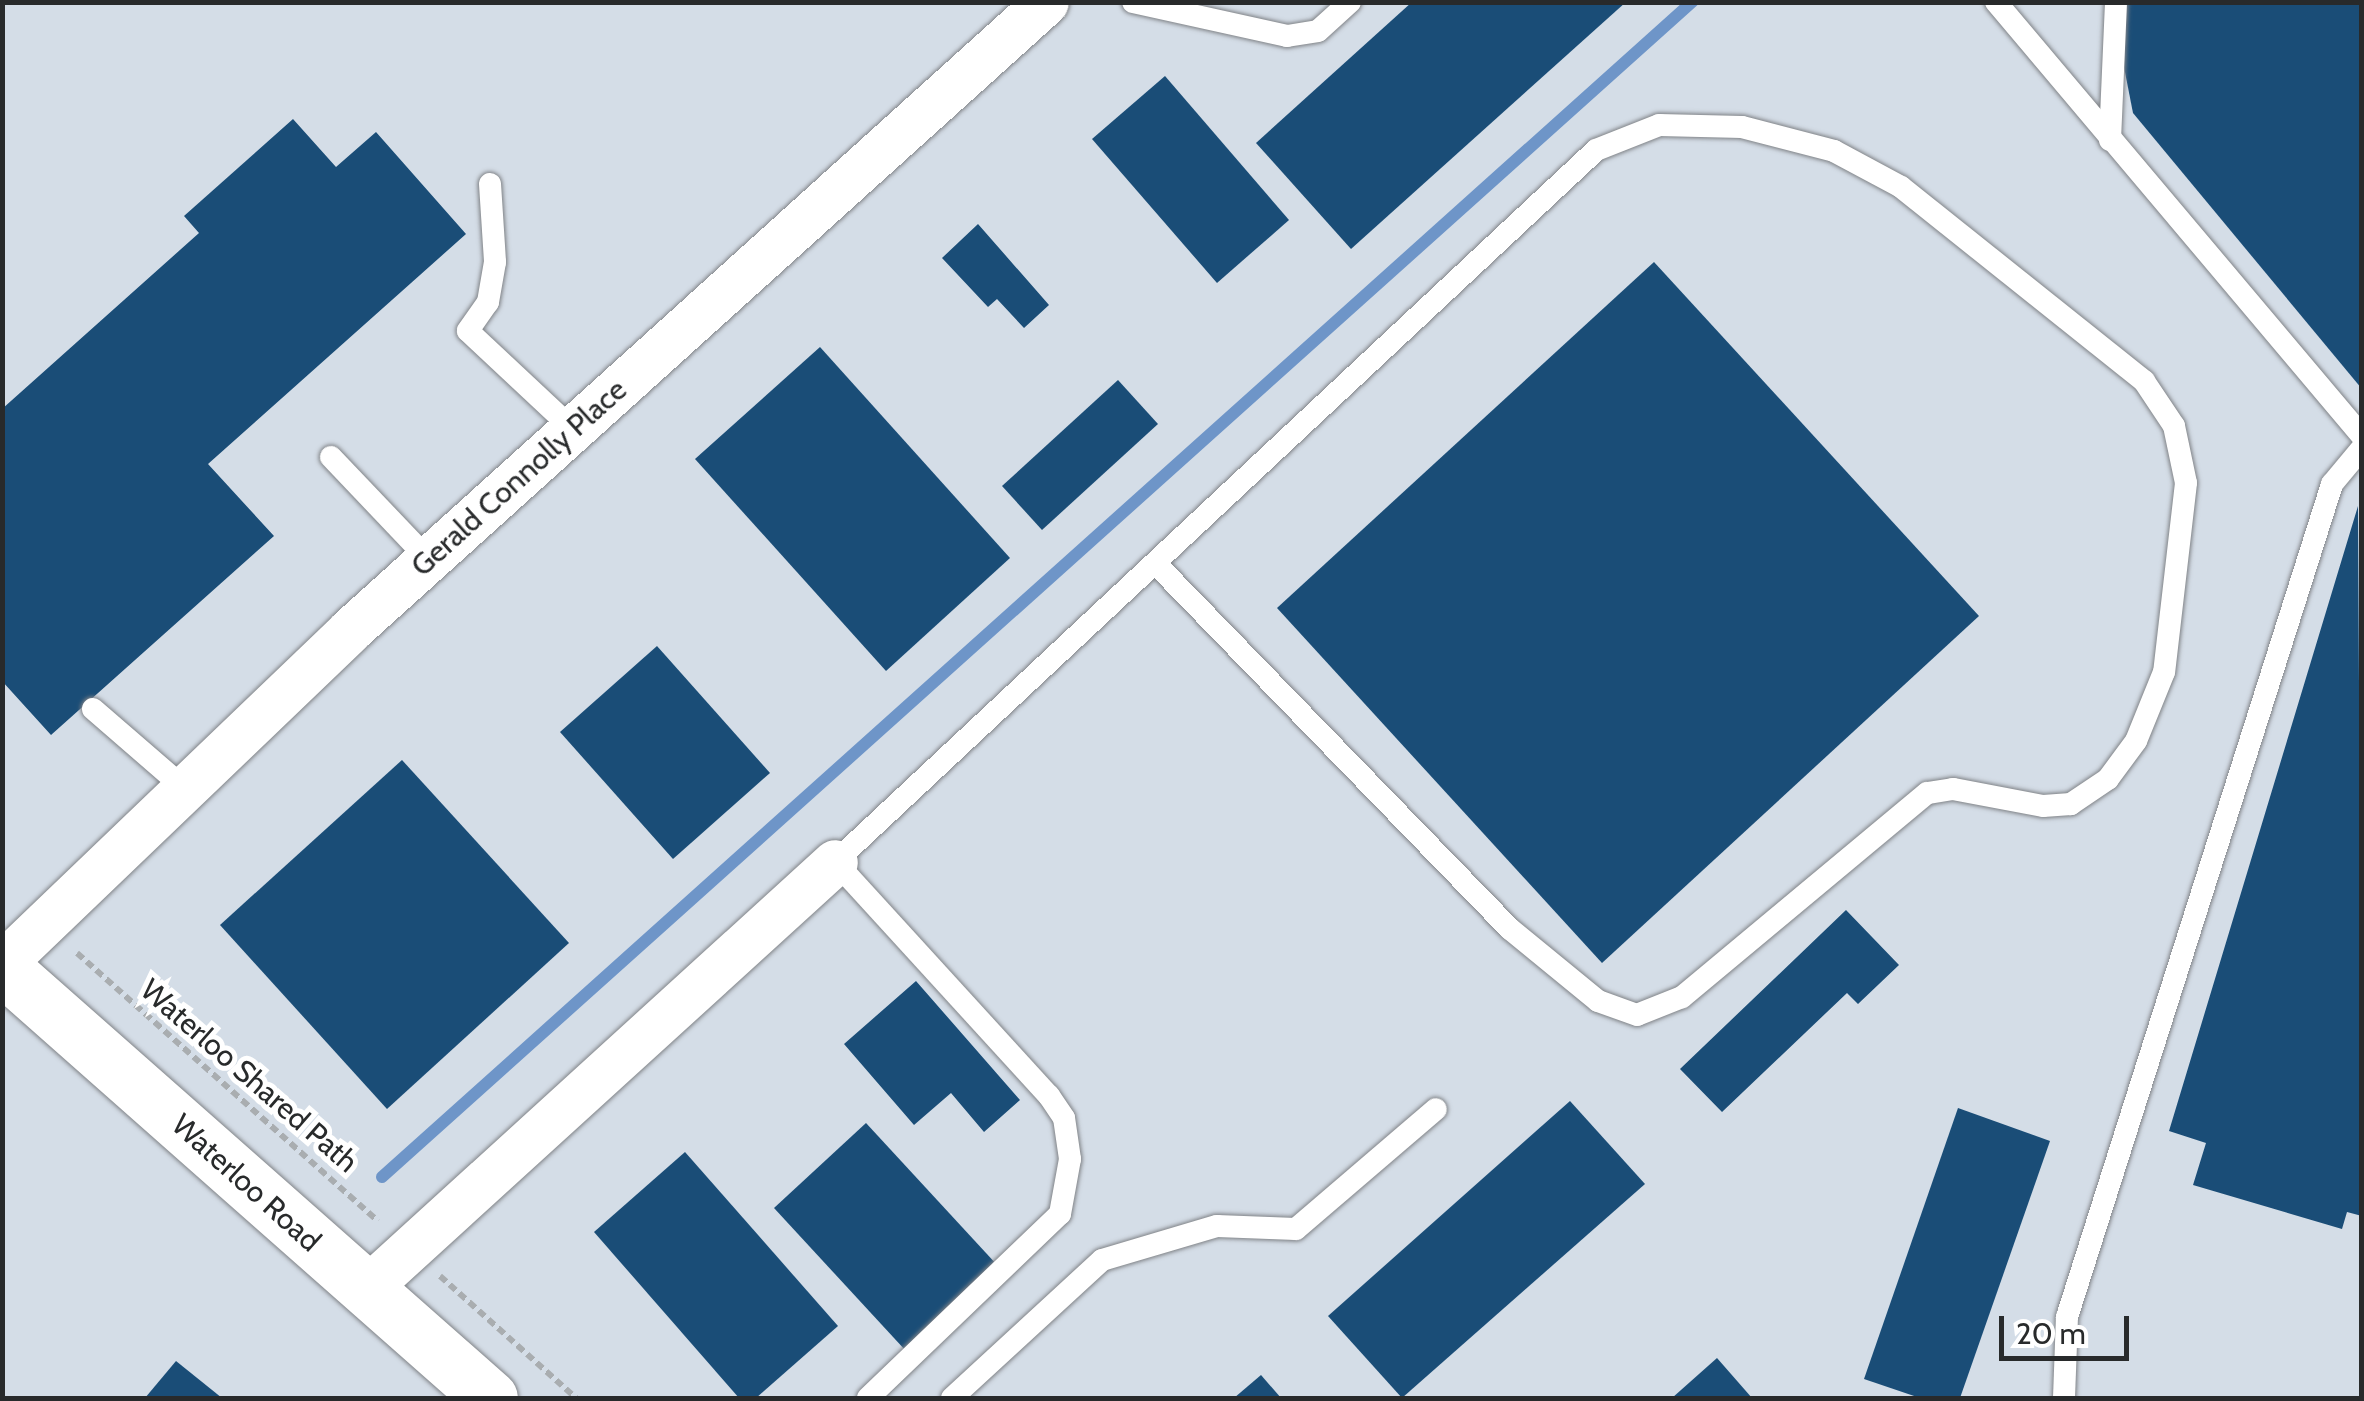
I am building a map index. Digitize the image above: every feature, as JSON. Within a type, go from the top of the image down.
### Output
[{"type":"street","name":"Gerald Connolly Place","points":[[2,966],[183,787],[428,559],[1046,2]]},
{"type":"street","points":[[366,1289],[835,862]]},
{"type":"street","name":"Waterloo Road","points":[[2,966],[490,1398]]},
{"type":"lane","points":[[1133,2],[1288,36],[1318,30],[1350,2]]},
{"type":"lane","points":[[1996,2],[2362,436]]},
{"type":"lane","points":[[2110,140],[2116,2]]},
{"type":"lane","points":[[868,1398],[1060,1214],[1070,1158],[1064,1118],[1049,1096],[835,862],[1158,566],[1576,165],[1659,125],[1742,127],[1834,150],[1956,227],[2144,381],[2174,426],[2186,484],[2174,624],[2153,708],[2108,778],[2070,804],[2043,806],[1953,789],[1926,793],[1660,1011],[1637,1016],[1598,1001],[1510,929],[1158,566]]},
{"type":"lane","points":[[490,184],[496,262],[488,302],[468,331],[574,430]]},
{"type":"lane","points":[[2064,1398],[2067,1317],[2332,484],[2362,448]]},
{"type":"lane","points":[[331,457],[428,559]]},
{"type":"lane","points":[[93,709],[183,787]]},
{"type":"lane","points":[[952,1398],[1102,1260],[1217,1226],[1296,1229],[1436,1110]]},
{"type":"path","name":"Waterloo Shared Path","points":[[82,958],[387,1228]]},
{"type":"path","points":[[436,1273],[576,1398]]},
{"type":"shaded area","points":[[3,3],[2361,3],[2361,1398],[3,1398]]},
{"type":"building","points":[[1412,2],[1626,2],[1351,249],[1256,143]]},
{"type":"building","points":[[2123,2],[2362,2],[2362,389],[2133,113],[2113,11]]},
{"type":"building","points":[[1165,76],[1289,220],[1217,283],[1092,139]]},
{"type":"building","points":[[293,119],[336,167],[376,132],[466,234],[208,464],[274,536],[51,735],[2,681],[2,409],[199,233],[184,216]]},
{"type":"building","points":[[978,224],[1049,305],[1024,328],[997,299],[988,307],[942,258]]},
{"type":"building","points":[[1654,262],[1979,616],[1602,963],[1277,608]]},
{"type":"building","points":[[820,347],[1010,558],[886,671],[695,459]]},
{"type":"building","points":[[1118,380],[1158,424],[1042,530],[1002,486]]},
{"type":"building","points":[[2358,506],[2362,1216],[2347,1212],[2342,1229],[2193,1185],[2206,1143],[2169,1131]]},
{"type":"building","points":[[657,646],[770,773],[673,859],[560,732]]},
{"type":"building","points":[[402,760],[569,943],[387,1109],[220,925]]},
{"type":"building","points":[[1846,910],[1899,965],[1858,1004],[1847,993],[1722,1112],[1680,1069]]},
{"type":"building","points":[[916,981],[1020,1100],[984,1132],[951,1093],[914,1125],[844,1044]]},
{"type":"building","points":[[1570,1101],[1645,1184],[1402,1398],[1328,1316]]},
{"type":"building","points":[[1958,1108],[2050,1141],[1960,1398],[1920,1398],[1864,1379]]},
{"type":"building","points":[[866,1123],[998,1266],[906,1351],[774,1208]]},
{"type":"building","points":[[685,1152],[838,1326],[756,1398],[739,1398],[594,1232]]},
{"type":"building","points":[[1717,1358],[1752,1398],[1672,1398]]},
{"type":"building","points":[[176,1361],[222,1398],[145,1398]]},
{"type":"building","points":[[1261,1375],[1281,1398],[1234,1398]]},
{"type":"waterway","points":[[382,1177],[1692,2]]}]
